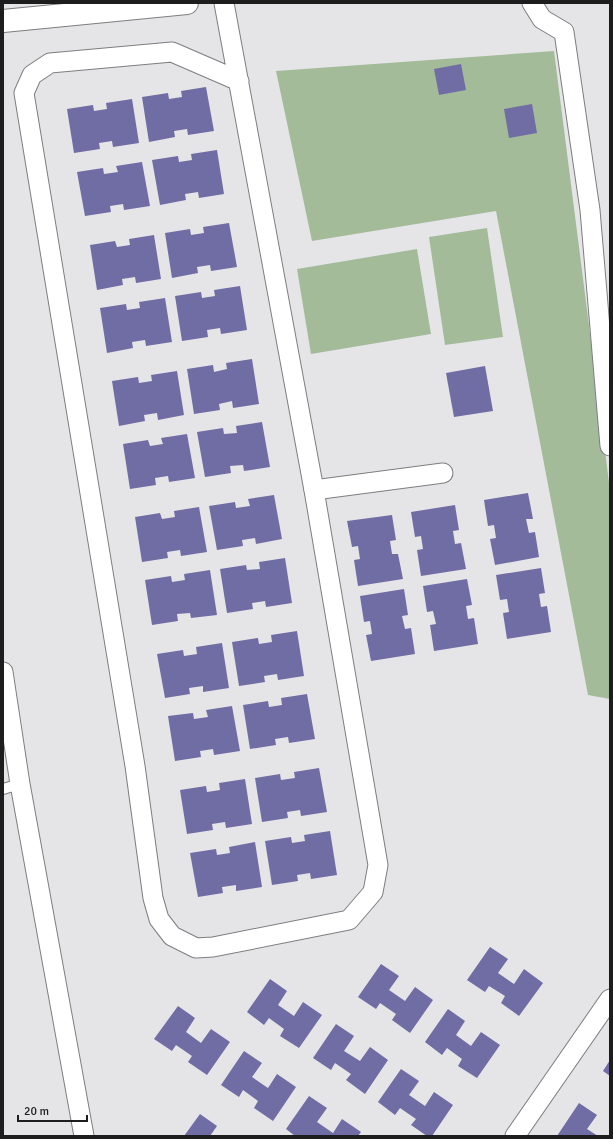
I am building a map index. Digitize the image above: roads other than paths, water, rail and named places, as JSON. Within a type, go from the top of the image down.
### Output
[{"type":"street","points":[[3,21],[187,3]]},
{"type":"street","points":[[224,3],[239,81],[314,490],[378,866],[373,892],[349,920],[213,947],[196,948],[172,936],[159,919],[153,898],[134,759],[24,93],[32,75],[50,63],[172,52],[239,81]]},
{"type":"street","points":[[532,3],[542,19],[564,32],[590,210],[610,446]]},
{"type":"street","points":[[314,490],[444,473]]},
{"type":"street","points":[[3,672],[11,787],[84,1136]]},
{"type":"street","points":[[515,1136],[610,999]]}]
